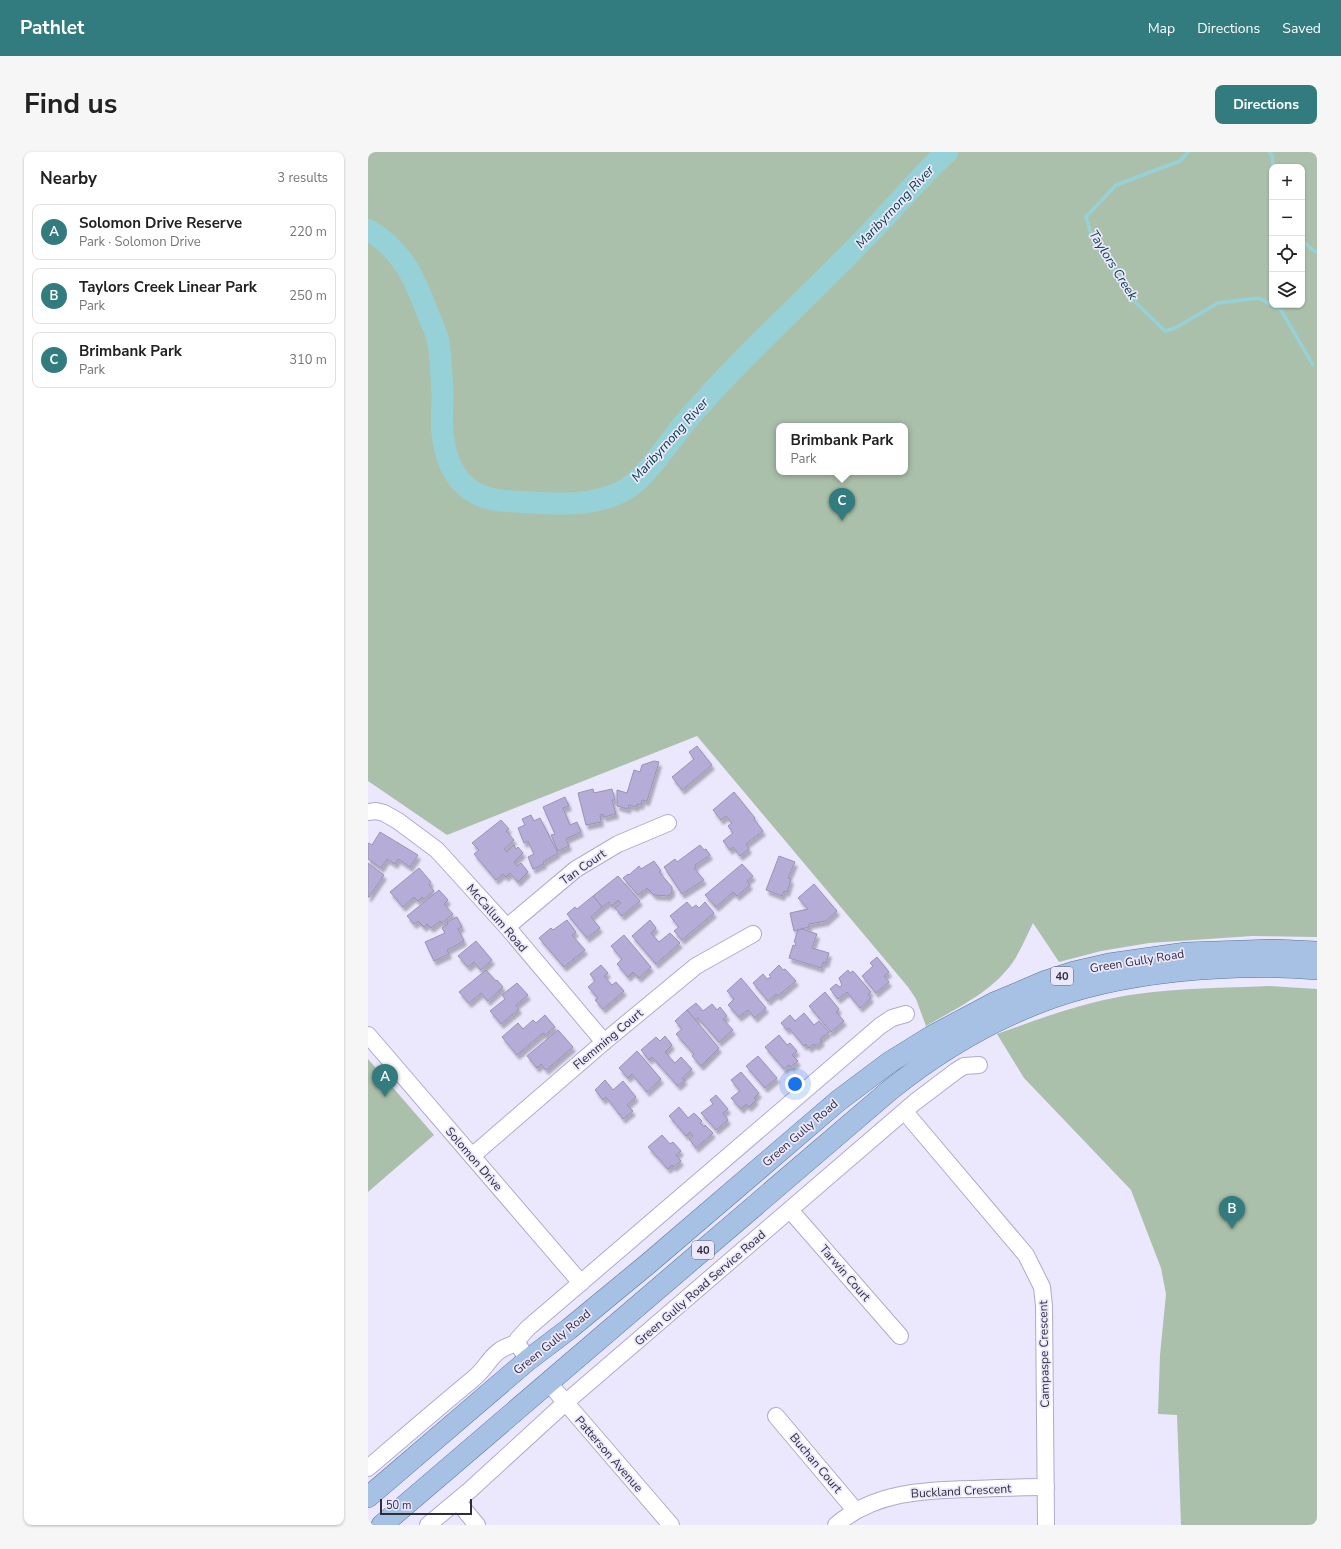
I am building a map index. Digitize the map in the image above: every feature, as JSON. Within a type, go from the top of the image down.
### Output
[{"type":"main road","name":"Green Gully Road","points":[[368,1497],[528,1360],[569,1329],[649,1263],[838,1100],[890,1062],[965,1018],[1046,981],[1074,972],[1108,964],[1186,953],[1275,950],[1317,952]]},
{"type":"main road","name":"Green Gully Road","points":[[382,1525],[890,1090],[920,1066],[946,1049],[1001,1019],[1039,1002],[1079,990],[1118,981],[1164,973],[1210,970],[1262,967],[1317,969]]},
{"type":"main road","points":[[528,1360],[548,1382]]},
{"type":"street","name":"McCallum Road","points":[[372,811],[384,813],[398,821],[437,850],[507,927],[604,1042]]},
{"type":"street","name":"Tan Court","points":[[507,927],[576,869],[618,844],[668,823]]},
{"type":"street","name":"Flemming Court","points":[[472,1156],[604,1042],[696,966],[753,934]]},
{"type":"street","points":[[517,1343],[518,1339],[528,1328],[880,1026],[892,1018],[906,1014]]},
{"type":"street","name":"Solomon Drive","points":[[368,1035],[581,1283]]},
{"type":"street","name":"Green Gully Road Service Road","points":[[428,1525],[457,1501],[565,1402],[905,1112],[956,1071],[964,1066],[979,1065]]},
{"type":"street","name":"Campaspe Crescent","points":[[905,1112],[1026,1255],[1042,1287],[1044,1306],[1046,1525]]},
{"type":"street","name":"Tarwin Court","points":[[790,1210],[900,1336]]},
{"type":"street","points":[[517,1343],[528,1360]]},
{"type":"street","points":[[368,1468],[473,1378],[498,1351],[505,1346],[517,1343]]},
{"type":"street","name":"Patterson Avenue","points":[[548,1382],[671,1525]]},
{"type":"street","name":"Buchan Court","points":[[776,1416],[855,1510]]},
{"type":"street","name":"Buckland Crescent","points":[[836,1525],[855,1510],[876,1501],[914,1492],[947,1489],[1046,1487]]},
{"type":"street","points":[[457,1501],[477,1525]]},
{"type":"green space","points":[[368,152],[1317,152],[1317,937],[1252,936],[1149,943],[1101,951],[1059,962],[1033,923],[1021,948],[1005,973],[984,991],[962,1006],[926,1026],[916,999],[908,987],[697,736],[447,835],[368,781]]},
{"type":"green space","points":[[1268,986],[1317,989],[1317,1525],[1181,1525],[1177,1415],[1158,1414],[1160,1355],[1166,1294],[1161,1268],[1131,1190],[1024,1078],[997,1034],[1066,1010],[1120,997],[1170,990]]},
{"type":"green space","points":[[368,1059],[434,1135],[368,1192]]},
{"type":"building","points":[[697,746],[712,765],[682,790],[672,777],[694,759],[689,752]]},
{"type":"building","points":[[654,761],[659,762],[647,801],[642,800],[641,805],[637,804],[636,807],[629,805],[628,809],[617,806],[617,790],[627,793],[634,770],[640,772],[642,765]]},
{"type":"building","points":[[593,789],[594,793],[612,789],[615,800],[612,800],[616,814],[604,817],[603,814],[600,815],[601,822],[586,825],[578,793]]},
{"type":"building","points":[[734,792],[755,818],[754,819],[763,831],[746,844],[749,849],[740,856],[733,847],[730,850],[723,841],[733,833],[728,826],[732,823],[726,816],[721,820],[713,810]]},
{"type":"building","points":[[565,797],[569,806],[563,808],[570,825],[577,822],[581,832],[566,839],[569,846],[558,851],[551,835],[555,834],[543,807]]},
{"type":"building","points":[[531,815],[534,821],[540,818],[558,853],[543,862],[544,864],[533,869],[528,857],[534,854],[528,841],[524,843],[518,828],[525,825],[522,819]]},
{"type":"building","points":[[501,820],[509,829],[506,831],[514,840],[504,849],[507,852],[514,845],[516,849],[518,847],[523,853],[514,862],[517,866],[521,863],[528,872],[518,882],[510,873],[506,877],[503,874],[496,880],[474,854],[479,850],[472,843]]},
{"type":"building","points":[[380,832],[418,855],[410,867],[398,859],[395,864],[387,859],[381,868],[368,859],[368,844],[369,843],[372,845]]},
{"type":"building","points":[[700,845],[704,850],[706,849],[710,855],[695,865],[696,867],[694,868],[704,880],[682,894],[664,867],[675,859],[677,862]]},
{"type":"building","points":[[779,856],[795,862],[788,878],[791,879],[787,892],[784,891],[782,896],[766,890]]},
{"type":"building","points":[[654,861],[661,871],[659,872],[672,887],[672,892],[668,896],[654,895],[647,888],[638,895],[623,878],[639,866],[641,869]]},
{"type":"building","points":[[368,863],[384,875],[369,897],[368,897]]},
{"type":"building","points":[[742,864],[753,876],[747,881],[750,885],[737,896],[733,892],[716,907],[705,895]]},
{"type":"building","points":[[419,868],[431,882],[429,885],[434,891],[424,899],[422,897],[418,901],[414,897],[403,907],[390,892]]},
{"type":"building","points":[[618,876],[640,901],[622,916],[615,908],[621,903],[618,900],[612,906],[609,902],[602,907],[593,896]]},
{"type":"building","points":[[814,884],[837,911],[826,921],[809,924],[809,927],[794,931],[790,913],[808,909],[798,898]]},
{"type":"building","points":[[439,890],[448,900],[444,904],[453,914],[442,923],[440,921],[431,928],[427,924],[424,927],[418,921],[414,924],[407,916]]},
{"type":"building","points":[[593,896],[602,907],[591,917],[600,928],[587,938],[567,914],[575,907],[577,909]]},
{"type":"building","points":[[687,902],[692,908],[696,905],[699,908],[705,902],[714,913],[682,940],[674,931],[679,927],[670,916]]},
{"type":"building","points":[[457,917],[462,927],[458,929],[464,941],[447,950],[449,954],[434,961],[425,942],[445,933],[442,928],[448,924],[447,922]]},
{"type":"building","points":[[567,920],[576,932],[572,935],[585,950],[564,967],[539,938],[551,928],[553,930]]},
{"type":"building","points":[[650,920],[656,928],[651,933],[659,942],[670,933],[680,943],[656,964],[632,936]]},
{"type":"building","points":[[802,929],[817,934],[812,948],[829,953],[826,963],[823,962],[821,968],[789,958],[793,945],[795,946],[796,943],[794,942],[798,930]]},
{"type":"building","points":[[624,935],[651,967],[639,978],[633,972],[628,977],[617,964],[622,959],[611,946]]},
{"type":"building","points":[[476,941],[492,960],[481,970],[474,962],[468,967],[458,956]]},
{"type":"building","points":[[877,957],[889,972],[884,976],[889,982],[876,993],[862,976],[873,966],[870,963]]},
{"type":"building","points":[[601,965],[608,973],[604,976],[612,985],[616,982],[624,991],[603,1009],[595,1000],[598,998],[588,987],[595,981],[590,974]]},
{"type":"building","points":[[779,965],[796,981],[778,996],[776,994],[768,1001],[753,983],[763,974],[767,979],[771,977],[769,975]]},
{"type":"building","points":[[486,970],[503,987],[488,1001],[481,993],[469,1003],[459,992]]},
{"type":"building","points":[[848,970],[850,973],[853,971],[871,992],[868,994],[871,998],[860,1008],[847,992],[838,999],[830,989],[836,984],[840,987],[842,985],[839,978]]},
{"type":"building","points":[[741,978],[766,1008],[755,1018],[748,1010],[739,1017],[728,1005],[734,999],[727,991]]},
{"type":"building","points":[[517,983],[528,995],[516,1005],[519,1009],[501,1024],[490,1011],[505,999],[502,995]]},
{"type":"building","points":[[825,992],[839,1009],[836,1012],[844,1021],[831,1032],[809,1006]]},
{"type":"building","points":[[696,1003],[703,1011],[712,1004],[717,1010],[720,1007],[727,1016],[723,1019],[733,1030],[719,1042],[698,1018],[695,1020],[687,1010]]},
{"type":"building","points":[[687,1010],[719,1048],[701,1066],[692,1056],[694,1054],[676,1034],[682,1029],[675,1021]]},
{"type":"building","points":[[804,1013],[814,1025],[819,1021],[829,1032],[820,1039],[822,1041],[816,1046],[814,1044],[809,1048],[806,1044],[804,1046],[789,1028],[787,1030],[781,1023],[790,1015],[795,1021]]},
{"type":"building","points":[[545,1015],[555,1027],[545,1035],[543,1033],[517,1055],[502,1037],[518,1023],[523,1029],[533,1020],[536,1023]]},
{"type":"building","points":[[558,1030],[573,1047],[546,1070],[541,1064],[537,1068],[527,1056]]},
{"type":"building","points":[[779,1035],[787,1045],[790,1043],[797,1051],[792,1055],[798,1061],[791,1067],[789,1065],[784,1069],[765,1047]]},
{"type":"building","points":[[665,1036],[672,1045],[665,1052],[675,1063],[681,1057],[692,1069],[682,1078],[685,1080],[678,1086],[652,1057],[649,1060],[641,1050],[656,1037],[660,1041]]},
{"type":"building","points":[[637,1051],[661,1079],[647,1092],[632,1074],[628,1078],[619,1068]]},
{"type":"building","points":[[758,1056],[777,1078],[765,1088],[746,1066]]},
{"type":"building","points":[[741,1072],[759,1093],[754,1098],[756,1100],[749,1107],[746,1104],[741,1109],[731,1098],[740,1091],[731,1080]]},
{"type":"building","points":[[605,1080],[613,1090],[623,1081],[636,1097],[627,1105],[633,1111],[623,1119],[606,1097],[603,1100],[595,1090]]},
{"type":"building","points":[[716,1095],[728,1109],[723,1113],[728,1120],[716,1130],[701,1113],[713,1104],[710,1100]]},
{"type":"building","points":[[679,1107],[688,1118],[694,1113],[702,1121],[700,1123],[704,1127],[705,1125],[713,1133],[696,1148],[689,1139],[693,1136],[690,1132],[686,1136],[669,1116]]},
{"type":"building","points":[[662,1135],[670,1144],[673,1142],[681,1151],[676,1155],[681,1161],[674,1167],[672,1165],[668,1169],[648,1147]]},
{"type":"waterway","name":"Maribyrnong River","points":[[368,230],[390,246],[406,266],[418,289],[436,333],[441,363],[443,437],[446,451],[455,474],[462,483],[471,490],[481,496],[493,500],[551,504],[580,503],[594,501],[621,492],[638,479],[656,460],[689,417],[711,393],[845,258],[925,173],[947,152]]},
{"type":"waterway","name":"Taylors Creek","points":[[1188,152],[1180,161],[1116,185],[1086,217],[1091,234],[1129,296],[1165,331],[1175,328],[1218,303],[1259,298],[1281,310],[1313,365]]},
{"type":"waterway","name":"Taylors Creek","points":[[1269,152],[1272,155],[1273,164]]},
{"type":"waterway","name":"Taylors Creek","points":[[1305,243],[1317,253]]},
{"type":"place","name":"Brimbank Park","points":[[842,521]]},
{"type":"place","name":"Solomon Drive Reserve","points":[[385,1097]]},
{"type":"place","name":"Taylors Creek Linear Park","points":[[1232,1229]]}]
